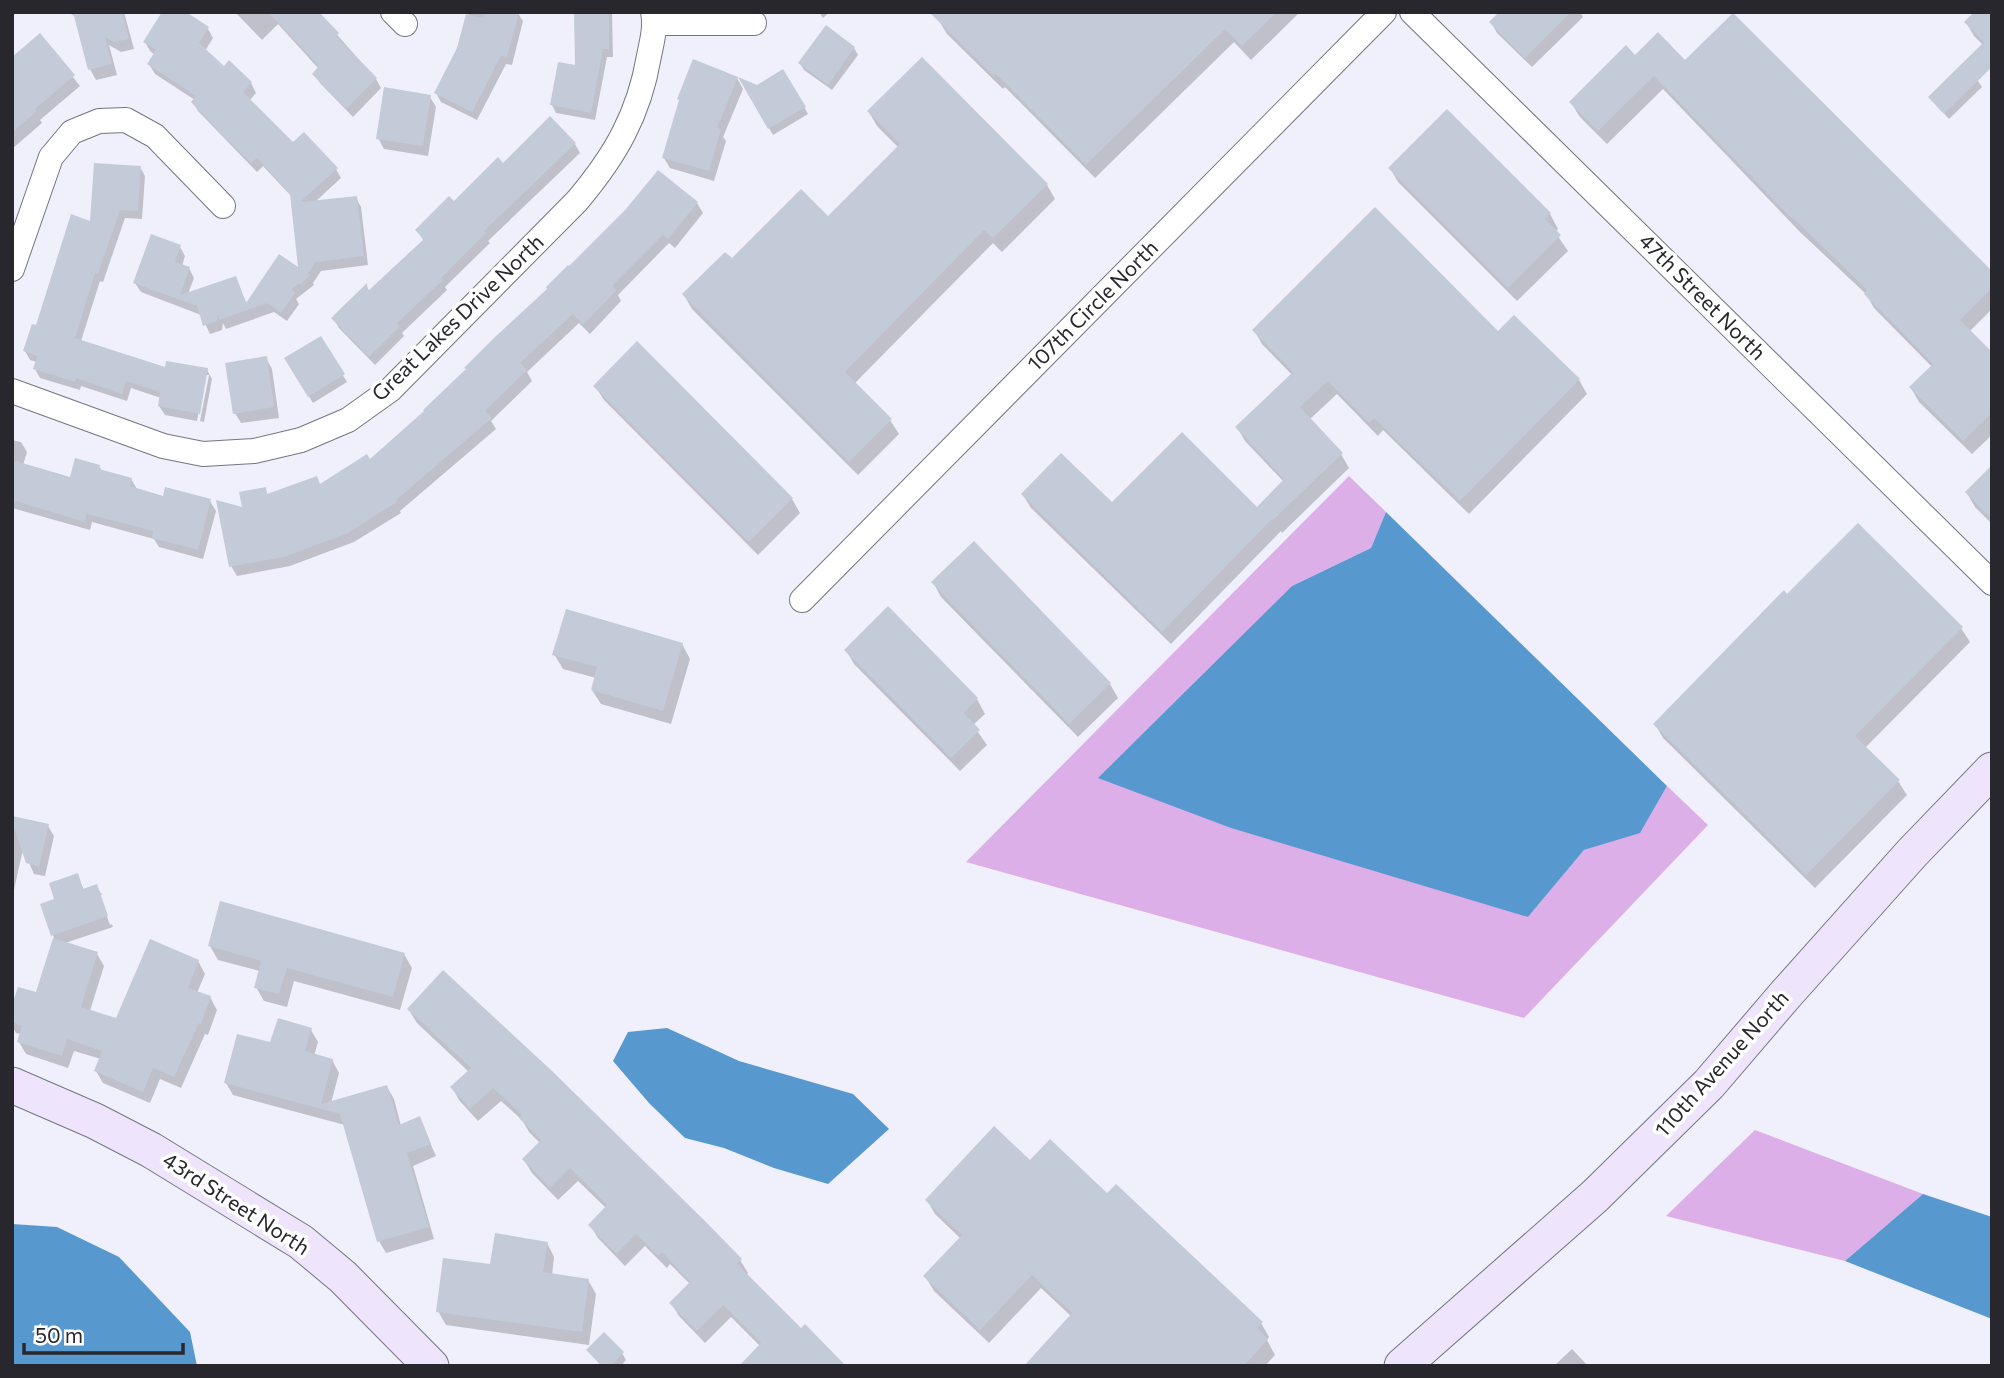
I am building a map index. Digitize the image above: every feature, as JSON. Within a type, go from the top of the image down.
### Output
[{"type":"street","name":"107th Circle North","points":[[802,600],[1384,12]]},
{"type":"street","name":"47th Street North","points":[[1412,12],[1992,583]]},
{"type":"street","points":[[654,18],[754,23]]},
{"type":"street","name":"Great Lakes Drive North","points":[[12,391],[163,446],[203,454],[254,451],[301,440],[348,420],[390,390],[578,201],[605,167],[627,130],[646,78],[654,18]]},
{"type":"street","points":[[12,269],[51,157],[72,132],[99,121],[126,120],[155,136],[223,206]]},
{"type":"street","name":"110th Avenue North","points":[[1402,1366],[1595,1196],[1709,1084],[1912,853],[1992,770]]},
{"type":"street","name":"43rd Street North","points":[[12,1085],[96,1121],[151,1150],[301,1242],[343,1278],[431,1366]]},
{"type":"shaded area","points":[[1349,476],[1386,512],[1371,548],[1292,586],[1099,778],[1528,917],[1584,850],[1640,832],[1667,786],[1708,825],[1524,1018],[966,862]]},
{"type":"shaded area","points":[[1755,1130],[1923,1194],[1845,1261],[1666,1216]]},
{"type":"water","points":[[1386,512],[1667,786],[1640,833],[1584,850],[1528,917],[1231,828],[1098,778],[1292,586],[1371,548]]},
{"type":"water","points":[[667,1028],[739,1061],[853,1094],[889,1129],[828,1184],[774,1168],[724,1148],[685,1138],[649,1103],[613,1061],[628,1032]]},
{"type":"water","points":[[1923,1194],[1992,1217],[1992,1319],[1845,1261]]},
{"type":"water","points":[[12,1224],[57,1227],[119,1257],[190,1332],[197,1366],[12,1366]]},
{"type":"building","points":[[68,12],[122,12],[129,39],[114,42],[105,37],[112,64],[88,70],[74,16]]},
{"type":"building","points":[[162,12],[186,12],[209,27],[199,43],[224,66],[229,60],[252,82],[243,92],[293,142],[304,132],[338,168],[300,202],[357,196],[364,256],[316,262],[308,273],[310,275],[292,289],[295,293],[281,313],[267,303],[219,320],[218,314],[217,321],[203,326],[197,306],[133,283],[151,234],[181,245],[175,262],[190,267],[180,295],[236,276],[246,303],[279,254],[298,267],[290,194],[257,158],[251,163],[219,132],[191,102],[196,96],[147,64],[156,50],[143,42]]},
{"type":"building","points":[[268,12],[319,12],[339,33],[336,36],[377,78],[346,109],[312,74],[319,66]]},
{"type":"building","points":[[484,12],[519,12],[507,57],[501,56],[472,112],[434,93],[457,48],[466,14],[483,18]]},
{"type":"building","points":[[574,12],[609,12],[609,49],[603,49],[591,113],[550,105],[558,62],[575,65]]},
{"type":"building","points":[[929,12],[1277,12],[1242,46],[1225,29],[1086,165],[996,74],[994,76]]},
{"type":"building","points":[[1499,12],[1571,12],[1525,58],[1489,22]]},
{"type":"building","points":[[1974,12],[1992,12],[1992,67],[1944,114],[1928,97],[1984,42],[1964,22]]},
{"type":"building","points":[[1733,13],[1992,271],[1992,288],[1960,320],[1992,352],[1992,413],[1963,441],[1909,387],[1933,364],[1864,294],[1867,290],[1792,219],[1654,76],[1598,131],[1569,102],[1626,45],[1635,55],[1658,32],[1685,60]]},
{"type":"building","points":[[826,25],[855,47],[828,85],[798,63]]},
{"type":"building","points":[[40,33],[75,75],[12,133],[12,57]]},
{"type":"building","points":[[922,57],[1048,184],[993,238],[984,230],[845,372],[892,419],[849,462],[682,294],[725,252],[732,258],[801,189],[828,216],[900,144],[867,111]]},
{"type":"building","points":[[693,59],[738,77],[717,128],[721,129],[709,171],[662,158],[679,100],[677,99]]},
{"type":"building","points":[[783,69],[806,107],[768,129],[738,77],[757,85]]},
{"type":"building","points":[[384,87],[431,95],[423,146],[376,139]]},
{"type":"building","points":[[1447,109],[1551,213],[1545,219],[1561,235],[1508,288],[1388,168]]},
{"type":"building","points":[[550,116],[576,143],[484,231],[486,233],[441,278],[443,280],[397,323],[400,326],[369,357],[331,318],[367,283],[368,291],[424,239],[415,230],[449,196],[454,201],[498,157],[503,163]]},
{"type":"building","points":[[94,163],[141,166],[138,211],[120,210],[98,274],[95,273],[75,338],[165,367],[166,361],[208,368],[200,414],[158,406],[160,392],[126,381],[122,394],[76,378],[75,382],[33,369],[37,356],[23,351],[32,324],[36,325],[71,214],[90,221]]},
{"type":"building","points":[[658,170],[698,202],[668,239],[663,235],[612,286],[617,290],[583,325],[573,314],[520,363],[527,370],[485,411],[492,418],[396,500],[397,502],[348,533],[284,557],[229,567],[216,500],[242,507],[239,492],[266,487],[267,494],[317,476],[320,484],[367,454],[370,459],[424,411],[495,337],[547,289],[546,287],[626,209]]},
{"type":"building","points":[[1375,207],[1498,331],[1514,315],[1580,379],[1460,501],[1374,418],[1369,423],[1328,381],[1300,407],[1343,453],[1272,519],[1162,632],[1021,494],[1061,453],[1112,502],[1182,432],[1257,507],[1284,479],[1235,427],[1293,372],[1252,330]]},
{"type":"building","points":[[321,336],[345,374],[308,397],[284,358]]},
{"type":"building","points":[[637,341],[793,498],[749,542],[593,386]]},
{"type":"building","points":[[267,356],[274,407],[233,414],[225,363]]},
{"type":"building","points":[[75,458],[100,465],[99,469],[132,478],[130,486],[163,496],[165,487],[211,499],[198,550],[152,538],[153,531],[87,514],[85,522],[12,500],[12,460],[70,477]]},
{"type":"building","points":[[1992,465],[1992,520],[1965,492]]},
{"type":"building","points":[[1858,523],[1963,627],[1855,736],[1900,780],[1806,875],[1653,724],[1784,590],[1787,594]]},
{"type":"building","points":[[974,541],[1111,683],[1069,724],[931,582]]},
{"type":"building","points":[[888,606],[978,698],[964,713],[980,730],[951,758],[844,650]]},
{"type":"building","points":[[566,609],[683,643],[663,711],[591,690],[597,667],[552,655]]},
{"type":"building","points":[[12,816],[49,824],[39,867],[26,863]]},
{"type":"building","points":[[78,873],[83,889],[97,884],[108,916],[51,936],[40,904],[54,899],[49,883]]},
{"type":"building","points":[[220,901],[405,953],[393,997],[287,968],[279,994],[254,988],[261,961],[208,946]]},
{"type":"building","points":[[53,938],[98,952],[81,1007],[116,1018],[150,939],[199,960],[188,988],[211,996],[201,1024],[199,1023],[174,1077],[153,1068],[143,1092],[94,1071],[102,1051],[67,1039],[62,1056],[17,1042],[22,1026],[12,1022],[12,1005],[18,987],[36,992]]},
{"type":"building","points":[[443,970],[551,1070],[706,1222],[742,1259],[737,1264],[801,1328],[805,1324],[846,1366],[739,1366],[761,1343],[723,1305],[697,1331],[669,1303],[690,1282],[662,1252],[658,1256],[636,1234],[616,1254],[588,1225],[607,1205],[570,1168],[550,1188],[522,1159],[541,1140],[519,1118],[522,1115],[493,1088],[470,1109],[450,1087],[471,1068],[407,1009]]},
{"type":"building","points":[[278,1018],[312,1028],[305,1051],[333,1059],[321,1104],[387,1085],[399,1125],[420,1116],[431,1144],[407,1153],[429,1227],[377,1242],[340,1114],[224,1083],[237,1034],[270,1042]]},
{"type":"building","points":[[994,1126],[1030,1160],[1050,1139],[1107,1193],[1116,1184],[1263,1322],[1257,1328],[1268,1339],[1244,1366],[1024,1366],[1072,1313],[1032,1275],[980,1330],[923,1276],[962,1235],[925,1200]]},
{"type":"building","points":[[495,1233],[548,1242],[543,1272],[589,1279],[582,1332],[436,1312],[443,1258],[490,1264]]},
{"type":"building","points":[[604,1332],[624,1352],[611,1366],[602,1366],[586,1350]]}]
